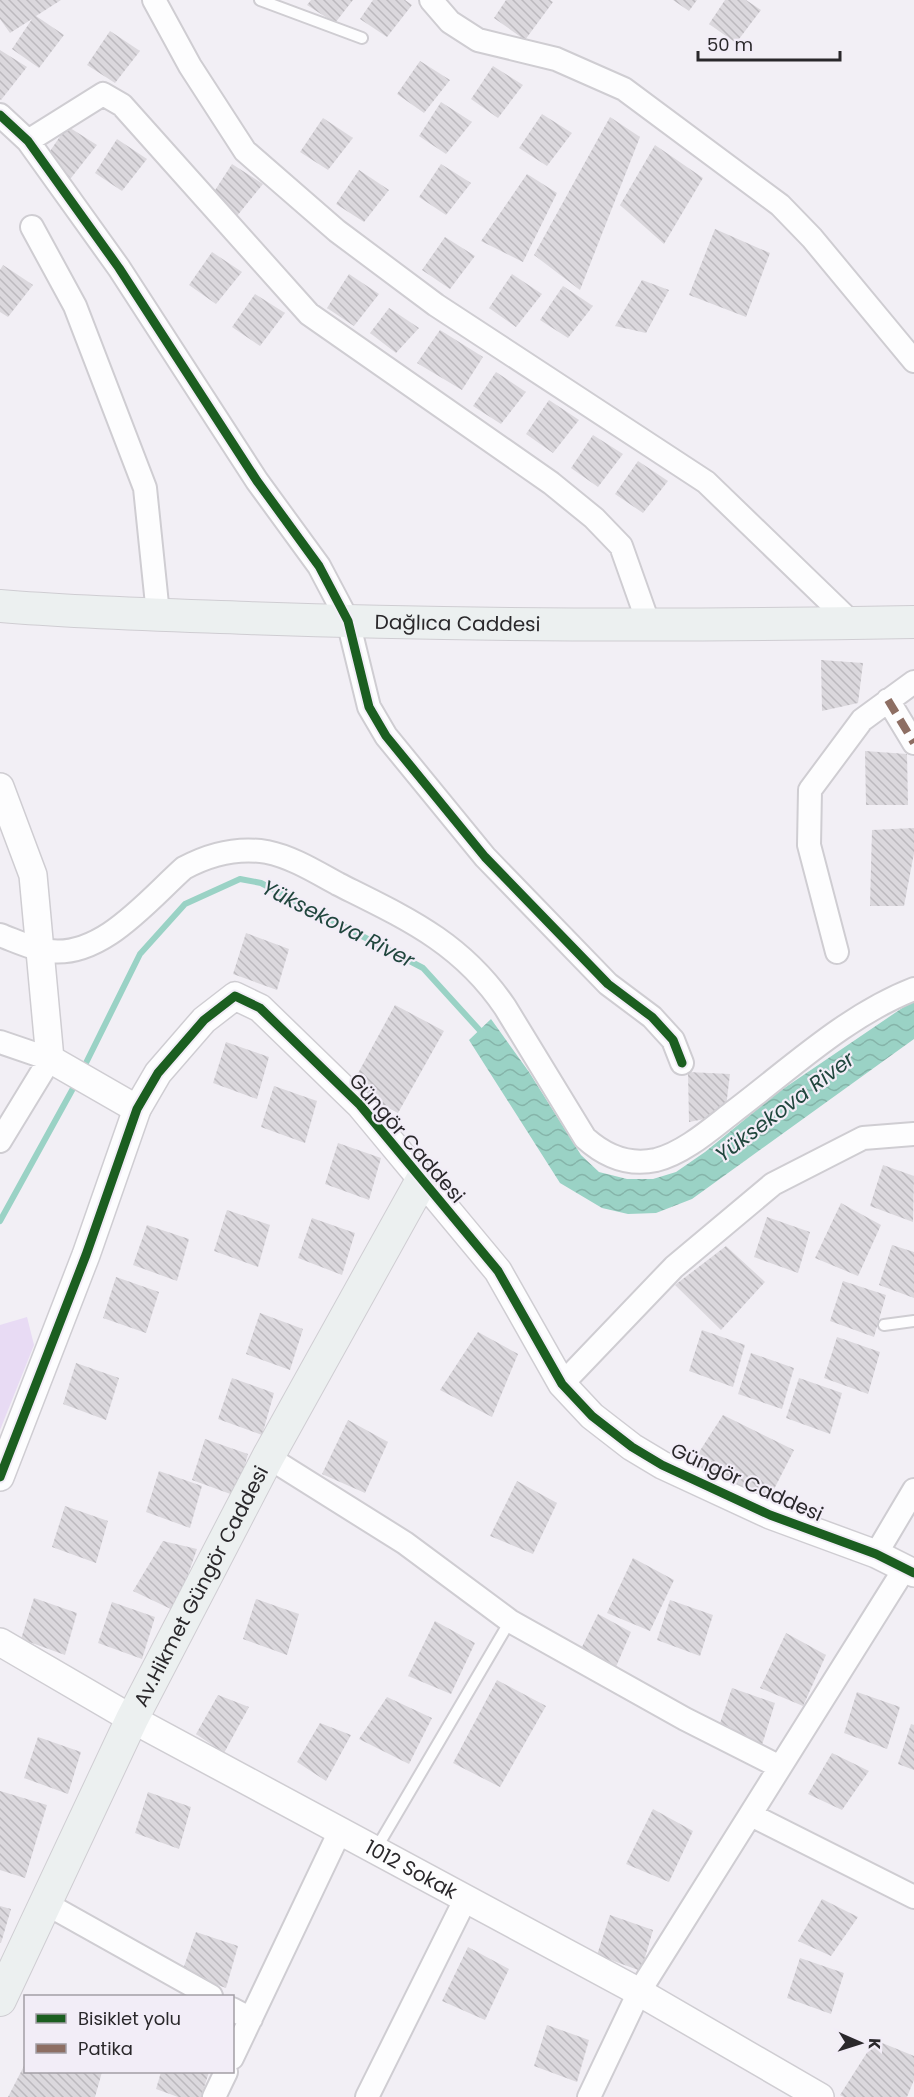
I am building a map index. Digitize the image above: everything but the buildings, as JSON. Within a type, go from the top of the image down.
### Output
[{"type":"main road","name":"Dağlıca Caddesi","points":[[0,606],[77,613],[348,621],[649,625],[914,622]]},
{"type":"main road","name":"Av.Hikmet Güngör Caddesi","points":[[0,2000],[132,1719],[267,1457],[422,1180]]},
{"type":"street","points":[[154,0],[190,66],[245,152],[337,231],[436,305],[706,482],[852,623]]},
{"type":"street","points":[[431,0],[450,22],[478,40],[556,59],[624,89],[780,205],[812,238],[914,361]]},
{"type":"street","points":[[28,141],[103,94],[122,105],[309,314],[551,483],[594,518],[621,546],[649,625]]},
{"type":"street","points":[[0,115],[28,141],[119,268],[257,481],[319,566],[348,621],[369,706],[386,736],[485,857],[608,984],[652,1017],[673,1040],[682,1063]]},
{"type":"street","points":[[32,227],[75,306],[145,488],[158,614]]},
{"type":"street","points":[[837,952],[809,845],[810,790],[862,720],[914,682]]},
{"type":"street","points":[[888,700],[914,743]]},
{"type":"street","points":[[0,787],[33,874],[50,1059],[0,1141]]},
{"type":"street","points":[[0,935],[39,950],[73,951],[100,941],[184,868],[198,860],[222,853],[248,850],[284,856],[409,919],[446,942],[486,980],[505,1006],[585,1138],[605,1154],[629,1161],[643,1162],[670,1155],[708,1131],[858,1017],[914,989]]},
{"type":"street","name":"Güngör Caddesi","points":[[0,1477],[86,1255],[137,1109],[158,1073],[204,1020],[235,996],[260,1008],[360,1106],[498,1271],[562,1384],[592,1416],[632,1447],[662,1465],[770,1515],[876,1554],[909,1570]]},
{"type":"street","points":[[0,1042],[50,1059],[137,1109]]},
{"type":"street","points":[[562,1384],[674,1267],[774,1184],[863,1138],[914,1134]]},
{"type":"street","points":[[267,1457],[405,1543],[510,1622],[675,1714],[780,1767]]},
{"type":"street","points":[[876,1554],[914,1490]]},
{"type":"street","points":[[589,2097],[639,1992],[780,1767],[909,1570]]},
{"type":"street","name":"1012 Sokak","points":[[0,1642],[132,1719],[639,1992],[789,2089],[820,2097]]},
{"type":"street","points":[[751,1815],[914,1897]]},
{"type":"street","points":[[234,2049],[242,2014],[340,1831]]},
{"type":"street","points":[[367,2097],[466,1899]]},
{"type":"street","points":[[45,1903],[209,1995]]},
{"type":"street","points":[[214,2097],[226,2073]]},
{"type":"lane","points":[[261,0],[362,38]]},
{"type":"lane","points":[[884,1325],[914,1321]]},
{"type":"lane","points":[[376,1850],[510,1622]]},
{"type":"shaded area","points":[[27,1317],[34,1345],[0,1430],[0,1325]]},
{"type":"water","points":[[914,1000],[914,1039],[692,1199],[656,1213],[628,1214],[602,1208],[560,1183],[469,1040],[491,1019],[529,1072],[581,1155],[599,1172],[627,1179],[653,1179],[676,1172],[705,1152],[777,1093]]},
{"type":"waterway","name":"Yüksekova River","points":[[82,1071],[140,954],[185,904],[240,879],[261,883],[423,968],[484,1035]]},
{"type":"waterway","name":"Yüksekova River","points":[[0,1221],[76,1083]]},
{"type":"marked path","points":[[888,700],[914,743]]},
{"type":"cycle path","points":[[0,115],[28,141],[119,268],[257,481],[319,566],[348,621],[369,707],[386,736],[485,857],[608,984],[652,1017],[673,1040],[682,1063]]},
{"type":"cycle path","points":[[0,1477],[86,1255],[137,1109],[158,1073],[204,1020],[235,996],[260,1008],[360,1105],[498,1271],[562,1384],[592,1416],[632,1447],[662,1465],[770,1515],[876,1554],[914,1573]]}]
